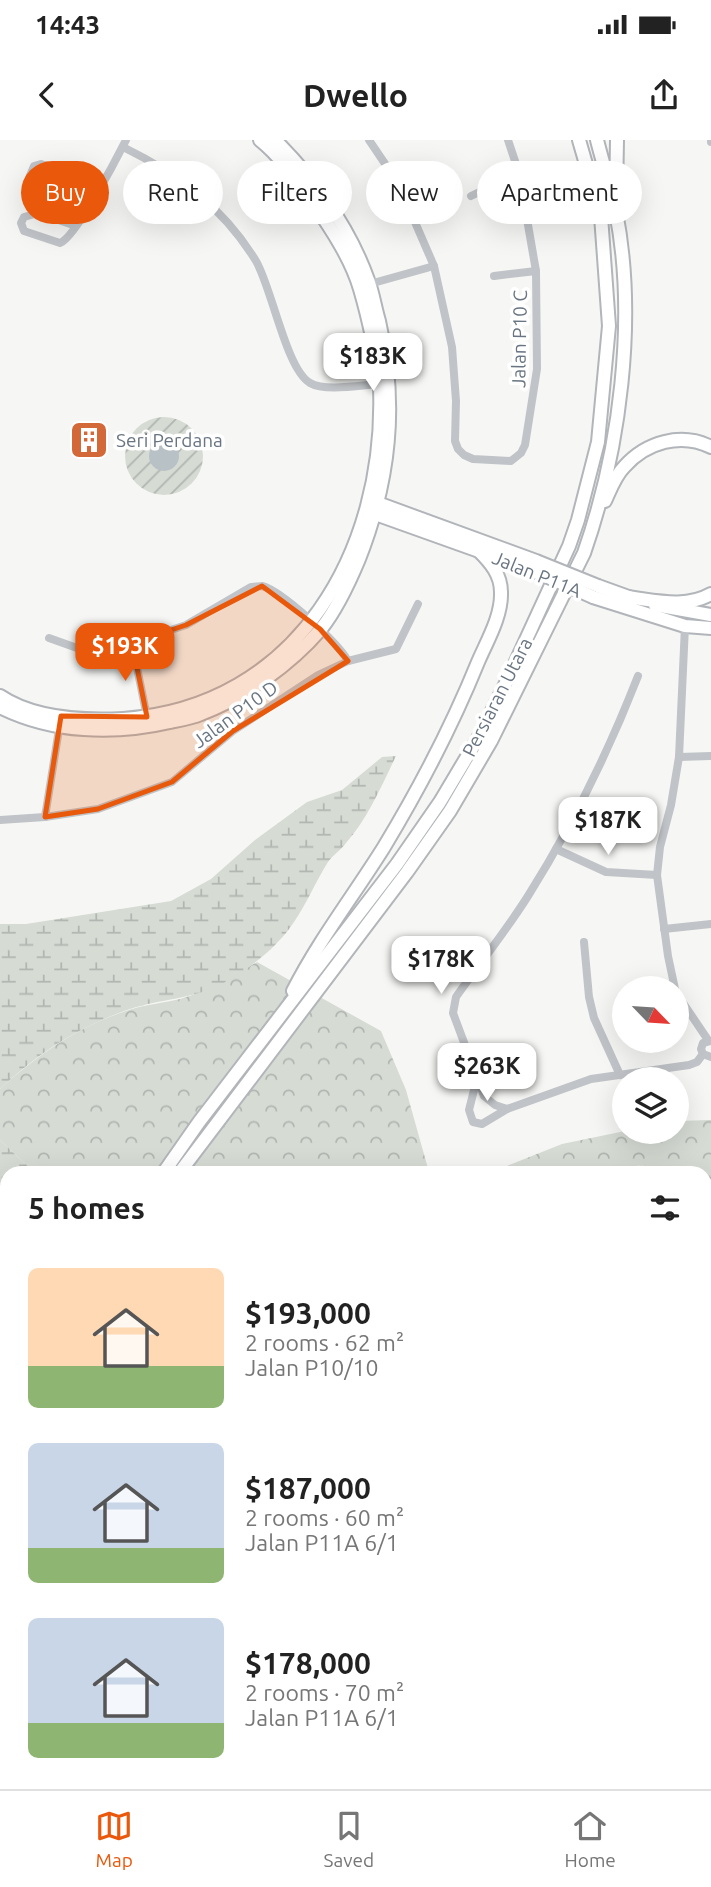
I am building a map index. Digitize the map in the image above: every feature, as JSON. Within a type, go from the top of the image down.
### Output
[{"type":"main road","points":[[260,140],[290,171],[327,223],[365,285],[380,384],[372,507]]},
{"type":"main road","points":[[0,696],[60,721],[97,730],[148,727],[200,715],[253,687],[287,662],[316,626],[372,507],[391,411],[384,343],[355,249],[308,175],[275,140]]},
{"type":"main road","name":"Persiaran Utara","points":[[168,1166],[397,864],[460,770],[508,679],[569,546],[598,442],[609,326],[601,216],[579,140]]},
{"type":"main road","name":"Persiaran Utara","points":[[597,140],[602,161]]},
{"type":"main road","points":[[617,140],[617,161]]},
{"type":"main road","name":"Persiaran Utara","points":[[185,1166],[450,811],[491,741],[584,553],[614,444],[626,326],[617,224]]},
{"type":"main road","points":[[593,527],[622,468],[634,457],[671,440],[697,442],[711,447]]},
{"type":"main road","name":"Jalan P11A","points":[[372,507],[479,551],[534,566]]},
{"type":"main road","name":"Jalan P11A","points":[[372,507],[534,566],[685,626],[711,628]]},
{"type":"main road","points":[[278,1019],[310,957],[347,905],[408,806],[468,686],[498,614],[501,593],[498,576],[479,551]]},
{"type":"main road","name":"Jalan P11A","points":[[596,592],[711,615]]},
{"type":"main road","points":[[626,597],[671,603],[689,602],[711,594]]},
{"type":"main road","points":[[0,707],[24,718],[60,721],[147,717],[196,705],[248,679],[316,626]]},
{"type":"street","name":"Jalan P10 C","points":[[369,140],[398,183],[434,266],[452,347],[456,401],[455,441],[464,455],[473,459],[511,461],[521,453],[525,445],[537,369],[536,271],[528,224]]},
{"type":"street","name":"Jalan P10 C","points":[[508,140],[515,161]]},
{"type":"street","points":[[109,171],[125,143],[206,200],[257,262],[292,358],[306,381],[322,387],[380,384]]},
{"type":"street","points":[[471,196],[477,193]]},
{"type":"street","points":[[38,213],[76,226],[67,240],[60,243],[24,232],[21,223],[24,217],[38,213]]},
{"type":"street","points":[[365,285],[434,266]]},
{"type":"street","points":[[494,276],[536,271]]},
{"type":"street","points":[[49,638],[76,648],[92,650],[132,643],[187,625],[251,587],[262,586],[276,593],[316,626],[344,652],[348,662]]},
{"type":"street","name":"Jalan P10 D","points":[[0,820],[98,809],[172,782],[233,732],[318,675],[348,662],[396,649],[418,604]]},
{"type":"street","points":[[673,976],[657,876],[660,847],[679,757],[685,626]]},
{"type":"street","points":[[132,643],[147,717]]},
{"type":"street","points":[[507,1109],[488,1101],[477,1080],[453,1013],[453,1005],[526,899],[556,849],[614,738],[638,676]]},
{"type":"street","points":[[45,817],[60,721]]},
{"type":"street","points":[[679,757],[711,756]]},
{"type":"street","points":[[556,849],[606,872],[657,876]]},
{"type":"street","points":[[664,929],[711,924]]},
{"type":"street","points":[[584,942],[589,997],[594,1018],[616,1067]]},
{"type":"street","points":[[675,1067],[689,1065],[707,1056],[701,1049],[703,1043],[710,1041],[690,1013]]},
{"type":"street","points":[[477,1080],[469,1110],[473,1122],[482,1124],[507,1109],[592,1079],[612,1076]]},
{"type":"highlighted area","points":[[262,586],[320,629],[348,661],[233,731],[172,782],[98,809],[45,817],[61,716],[147,717],[132,643],[186,625]]},
{"type":"green space","points":[[156,417],[172,417],[186,423],[197,434],[203,448],[203,464],[197,478],[186,489],[172,495],[156,495],[142,489],[131,478],[125,464],[125,448],[131,434],[142,423]]},
{"type":"green space","points":[[396,756],[361,823],[328,862],[287,932],[262,957],[211,989],[130,1009],[77,1032],[45,1052],[0,1089],[0,924],[26,924],[171,901],[211,879],[255,840],[307,802],[342,790],[382,757]]},
{"type":"green space","points":[[257,962],[381,1031],[406,1090],[427,1166],[28,1166],[0,1140],[0,1089],[45,1052],[114,1015],[180,999],[229,978]]},
{"type":"green space","points":[[711,1120],[711,1166],[507,1166],[562,1144],[612,1134],[612,1144],[689,1144],[689,1121]]},
{"type":"green space","points":[[0,1140],[28,1166],[0,1166]]},
{"type":"shaded area","points":[[164,441],[175,445],[179,456],[175,467],[164,471],[153,467],[149,456],[153,445]]},
{"type":"place","name":"Seri Perdana","points":[[89,440]]}]
